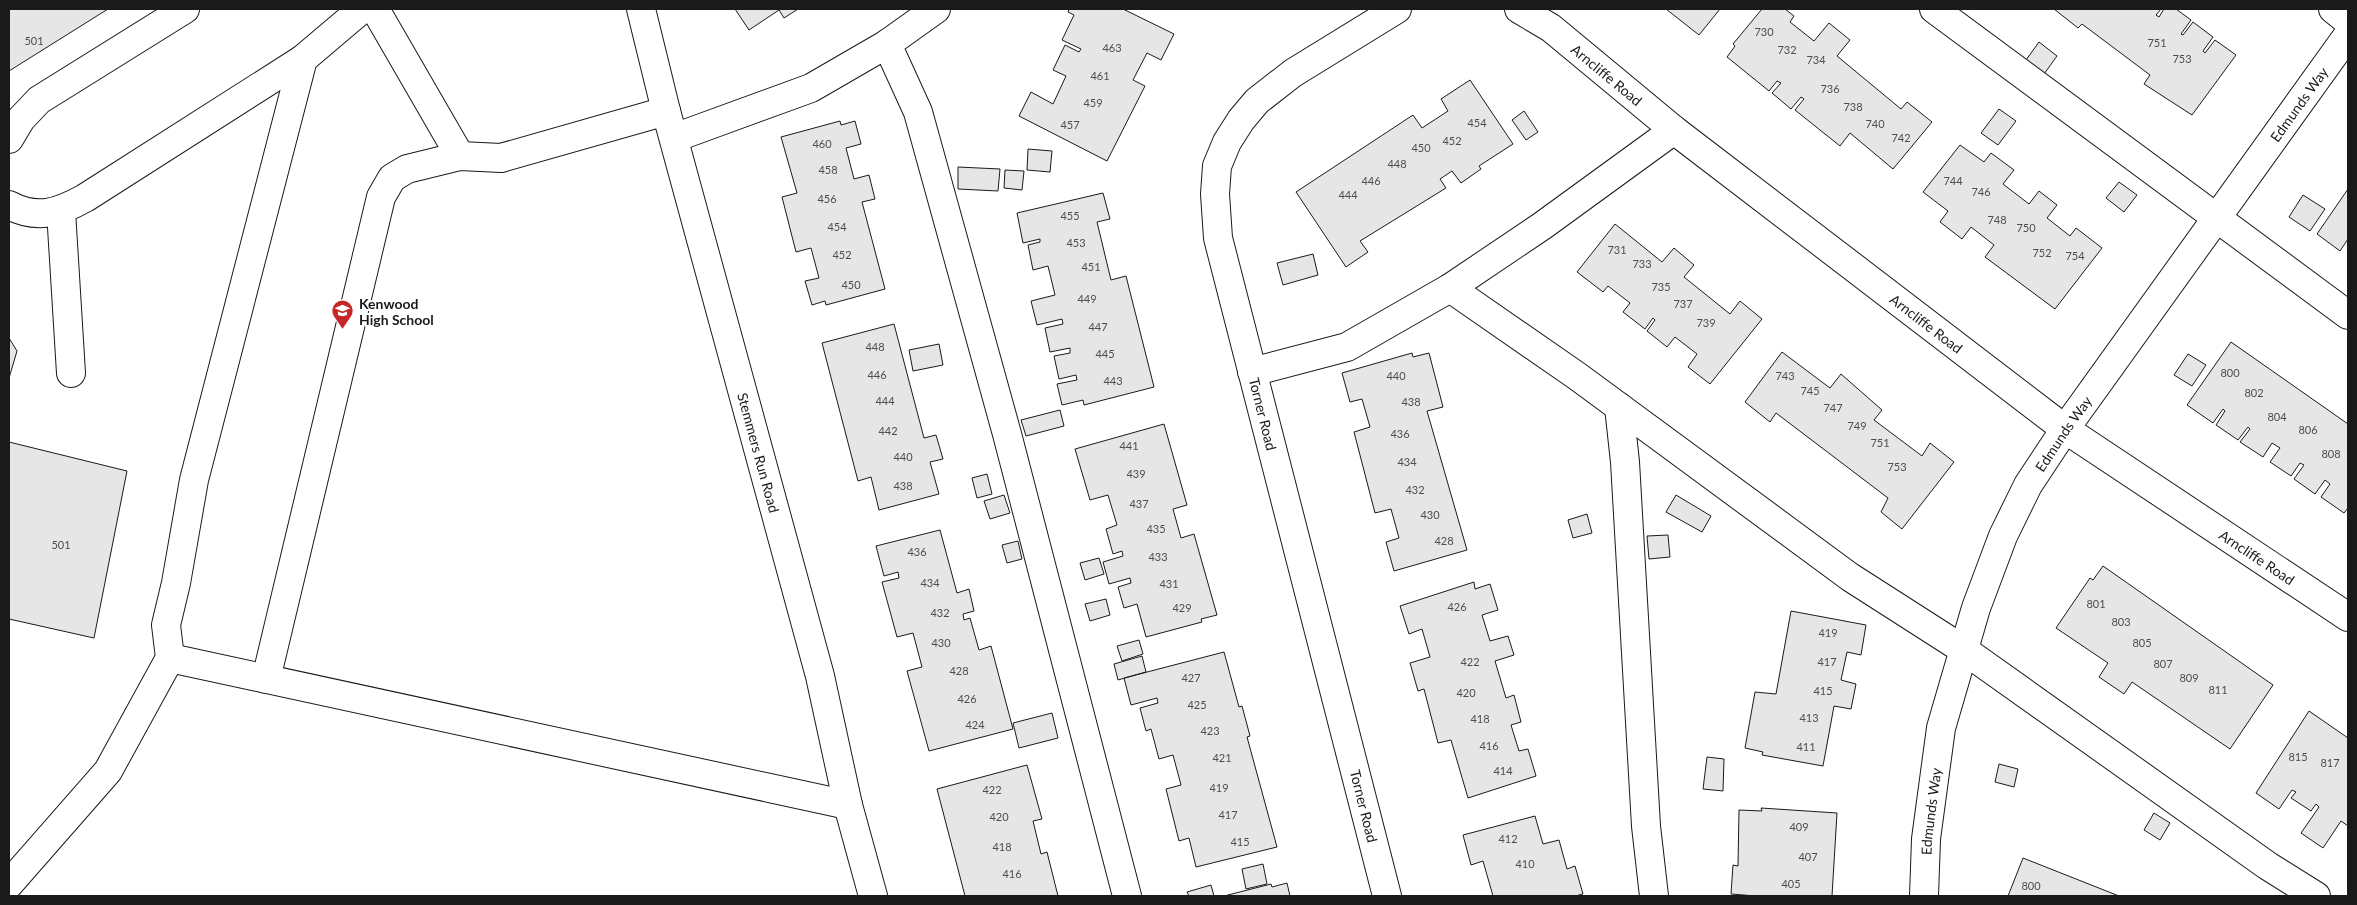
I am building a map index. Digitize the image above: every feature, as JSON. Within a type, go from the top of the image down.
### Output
[{"type":"street","points":[[9,139],[20,120],[39,100],[185,9]]},
{"type":"street","points":[[9,205],[25,213],[60,211],[93,193],[303,59],[362,9]]},
{"type":"street","points":[[375,9],[460,156]]},
{"type":"street","name":"Stemmers Run Road","points":[[641,9],[666,111],[820,676],[848,805],[873,896]]},
{"type":"street","points":[[674,138],[811,88],[887,44],[936,9]]},
{"type":"street","name":"Torner Road","points":[[1387,896],[1218,238],[1215,194],[1217,166],[1232,135],[1257,101],[1293,74],[1397,9]]},
{"type":"street","name":"Arncliffe Road","points":[[1519,9],[1551,28],[1674,130],[2065,429],[2348,617]]},
{"type":"street","points":[[1934,9],[2348,315]]},
{"type":"street","points":[[2333,9],[2348,21]]},
{"type":"street","name":"Edmunds Way","points":[[1924,896],[1926,839],[1942,728],[1976,608],[2003,536],[2028,486],[2065,429],[2348,35]]},
{"type":"street","points":[[887,44],[918,112],[1007,434],[1127,896]]},
{"type":"street","points":[[9,884],[108,771],[170,658],[166,625],[176,583],[194,480],[303,59]]},
{"type":"street","points":[[266,679],[381,198],[392,178],[407,169],[460,156],[501,158],[666,111]]},
{"type":"street","points":[[1252,372],[1347,347],[1450,288],[1542,226],[1674,130]]},
{"type":"street","points":[[60,211],[71,373]]},
{"type":"street","points":[[1450,288],[1619,407],[1850,577],[1964,650],[2268,866],[2316,896]]},
{"type":"street","points":[[1619,407],[1625,462],[1646,826],[1654,896]]},
{"type":"street","points":[[170,658],[848,805]]},
{"type":"building","points":[[9,9],[108,9],[9,71]]},
{"type":"building","points":[[735,9],[798,9],[784,18],[779,10],[749,30]]},
{"type":"building","points":[[1069,9],[1123,9],[1174,34],[1161,60],[1147,53],[1133,80],[1145,86],[1107,161],[1019,116],[1031,92],[1053,104],[1066,76],[1053,70],[1065,45],[1079,52],[1081,49],[1062,40],[1074,15],[1068,12]]},
{"type":"building","points":[[1666,9],[1720,9],[1699,35]]},
{"type":"building","points":[[1762,9],[1785,9],[1794,16],[1790,22],[1814,41],[1829,23],[1850,40],[1837,56],[1901,109],[1907,102],[1932,122],[1893,169],[1850,133],[1840,146],[1795,110],[1804,99],[1801,97],[1791,109],[1772,93],[1781,83],[1777,81],[1769,91],[1727,57],[1735,46],[1733,44]]},
{"type":"building","points":[[2054,9],[2161,9],[2156,15],[2159,17],[2164,9],[2176,9],[2191,20],[2181,34],[2183,35],[2193,22],[2213,37],[2203,51],[2205,53],[2215,40],[2236,55],[2192,115],[2144,84],[2150,75],[2082,24],[2078,28]]},
{"type":"building","points":[[2039,42],[2057,56],[2039,81],[2021,67]]},
{"type":"building","points":[[1470,80],[1513,144],[1479,166],[1481,169],[1461,183],[1452,171],[1440,179],[1446,188],[1360,241],[1368,252],[1346,267],[1296,192],[1413,115],[1422,128],[1448,111],[1441,99]]},
{"type":"building","points":[[1999,109],[2016,121],[1998,145],[1981,133]]},
{"type":"building","points":[[1524,111],[1538,132],[1526,140],[1512,120]]},
{"type":"building","points":[[840,121],[841,125],[855,121],[861,144],[846,148],[854,179],[869,175],[875,199],[862,202],[885,289],[826,305],[825,301],[812,305],[805,281],[819,278],[811,248],[796,252],[782,197],[797,193],[781,137]]},
{"type":"building","points":[[1960,145],[1984,162],[1991,153],[2014,170],[2003,184],[2029,204],[2039,191],[2057,205],[2047,218],[2070,236],[2076,228],[2102,248],[2055,309],[1985,257],[1994,245],[1971,227],[1962,239],[1940,222],[1948,211],[1923,192]]},
{"type":"building","points":[[1028,149],[1052,151],[1050,172],[1027,170]]},
{"type":"building","points":[[958,167],[1000,169],[998,191],[958,189]]},
{"type":"building","points":[[1005,170],[1024,171],[1022,190],[1004,188]]},
{"type":"building","points":[[2119,182],[2137,195],[2124,212],[2106,198]]},
{"type":"building","points":[[2348,189],[2348,239],[2340,251],[2317,234]]},
{"type":"building","points":[[1103,193],[1110,219],[1097,222],[1111,280],[1126,276],[1154,387],[1084,405],[1083,400],[1062,405],[1057,384],[1077,380],[1076,375],[1059,379],[1054,356],[1070,353],[1070,348],[1050,352],[1045,328],[1063,324],[1062,319],[1037,325],[1031,301],[1055,295],[1048,266],[1033,270],[1028,245],[1040,242],[1040,239],[1023,243],[1017,213]]},
{"type":"building","points":[[2303,195],[2325,209],[2310,231],[2289,217]]},
{"type":"building","points":[[1615,224],[1662,262],[1674,248],[1694,265],[1684,277],[1730,314],[1740,301],[1762,319],[1710,384],[1688,367],[1697,354],[1675,337],[1667,347],[1647,331],[1655,320],[1653,318],[1645,329],[1623,312],[1630,303],[1608,286],[1603,292],[1577,272]]},
{"type":"building","points":[[1313,254],[1318,275],[1283,285],[1277,263]]},
{"type":"building","points":[[894,324],[924,438],[936,435],[943,459],[930,462],[939,494],[879,510],[871,477],[858,481],[822,343]]},
{"type":"building","points":[[9,338],[17,351],[9,378]]},
{"type":"building","points":[[2231,342],[2348,424],[2348,508],[2344,513],[2321,497],[2330,484],[2325,480],[2315,494],[2294,479],[2304,465],[2300,463],[2291,476],[2270,462],[2280,448],[2272,443],[2263,457],[2240,442],[2250,429],[2248,427],[2238,440],[2216,425],[2225,411],[2223,409],[2213,423],[2187,405]]},
{"type":"building","points":[[939,344],[943,365],[913,371],[909,350]]},
{"type":"building","points":[[1782,352],[1830,388],[1841,374],[1882,410],[1874,420],[1922,456],[1930,443],[1954,462],[1902,529],[1881,512],[1888,498],[1776,413],[1770,422],[1745,402]]},
{"type":"building","points":[[1412,353],[1413,357],[1429,353],[1443,407],[1427,411],[1467,550],[1394,571],[1386,542],[1399,538],[1391,509],[1375,513],[1354,432],[1370,427],[1362,399],[1350,402],[1342,373]]},
{"type":"building","points":[[2188,354],[2206,365],[2192,386],[2174,375]]},
{"type":"building","points":[[1060,410],[1064,426],[1026,436],[1021,420]]},
{"type":"building","points":[[1164,424],[1187,505],[1173,509],[1181,538],[1194,534],[1217,615],[1201,619],[1202,622],[1146,637],[1137,604],[1124,608],[1118,587],[1131,583],[1130,578],[1109,584],[1103,562],[1123,556],[1122,551],[1113,554],[1106,529],[1117,525],[1108,495],[1090,500],[1075,449]]},
{"type":"building","points":[[9,442],[127,471],[94,638],[9,619]]},
{"type":"building","points":[[987,474],[992,494],[977,498],[972,478]]},
{"type":"building","points":[[1004,495],[1010,513],[990,519],[984,501]]},
{"type":"building","points":[[1676,495],[1711,516],[1702,532],[1666,512]]},
{"type":"building","points":[[1587,514],[1592,533],[1573,538],[1568,520]]},
{"type":"building","points":[[940,530],[957,593],[969,589],[974,611],[963,614],[964,620],[970,618],[979,650],[991,646],[1013,729],[929,751],[907,671],[922,667],[913,633],[897,637],[882,582],[899,578],[898,572],[884,576],[876,546]]},
{"type":"building","points":[[1668,535],[1670,557],[1649,559],[1647,536]]},
{"type":"building","points":[[1018,541],[1022,559],[1007,563],[1002,545]]},
{"type":"building","points":[[1099,558],[1104,574],[1085,580],[1080,563]]},
{"type":"building","points":[[2103,566],[2273,685],[2230,749],[2132,682],[2124,694],[2099,677],[2108,663],[2056,628],[2090,578],[2093,580]]},
{"type":"building","points":[[1474,582],[1475,589],[1490,584],[1498,610],[1482,615],[1490,641],[1508,636],[1514,655],[1495,661],[1506,698],[1514,695],[1521,722],[1511,725],[1519,751],[1528,749],[1536,776],[1468,798],[1451,740],[1438,743],[1424,689],[1418,691],[1410,663],[1430,657],[1422,629],[1409,634],[1400,606]]},
{"type":"building","points":[[1106,599],[1110,615],[1090,621],[1085,604]]},
{"type":"building","points":[[1791,611],[1866,625],[1861,655],[1847,652],[1841,680],[1856,684],[1851,709],[1834,706],[1823,766],[1762,755],[1763,752],[1745,748],[1755,692],[1776,694]]},
{"type":"building","points":[[1139,640],[1143,654],[1122,661],[1117,646]]},
{"type":"building","points":[[1224,652],[1239,707],[1242,706],[1250,736],[1247,737],[1277,847],[1196,867],[1189,838],[1179,841],[1166,789],[1181,785],[1173,755],[1159,759],[1151,729],[1146,731],[1140,708],[1158,703],[1157,698],[1131,705],[1124,678]]},
{"type":"building","points":[[1142,656],[1146,672],[1118,680],[1114,664]]},
{"type":"building","points":[[2309,711],[2348,738],[2348,826],[2341,821],[2323,848],[2301,833],[2319,807],[2316,804],[2311,811],[2291,798],[2296,792],[2292,790],[2279,809],[2256,793]]},
{"type":"building","points":[[1052,713],[1058,738],[1019,748],[1013,723]]},
{"type":"building","points":[[1707,757],[1724,759],[1723,791],[1703,789]]},
{"type":"building","points":[[1999,764],[2018,769],[2014,787],[1995,782]]},
{"type":"building","points":[[1027,765],[1042,819],[1033,821],[1041,854],[1047,852],[1058,896],[965,896],[937,789]]},
{"type":"building","points":[[1761,808],[1837,813],[1832,896],[1756,896],[1731,894],[1733,865],[1738,866],[1739,810],[1762,811]]},
{"type":"building","points":[[2154,813],[2170,823],[2160,840],[2144,830]]},
{"type":"building","points":[[1535,816],[1543,844],[1559,840],[1567,869],[1575,866],[1583,894],[1575,896],[1493,896],[1483,861],[1471,865],[1463,835]]},
{"type":"building","points":[[2023,858],[2119,896],[2008,896]]},
{"type":"building","points":[[1263,864],[1267,884],[1246,889],[1242,869]]},
{"type":"building","points":[[1287,883],[1290,896],[1224,896],[1271,884],[1272,887]]},
{"type":"building","points":[[1211,885],[1214,896],[1189,896],[1187,892]]},
{"type":"place","name":"Kenwood High School","points":[[343,330]]}]
